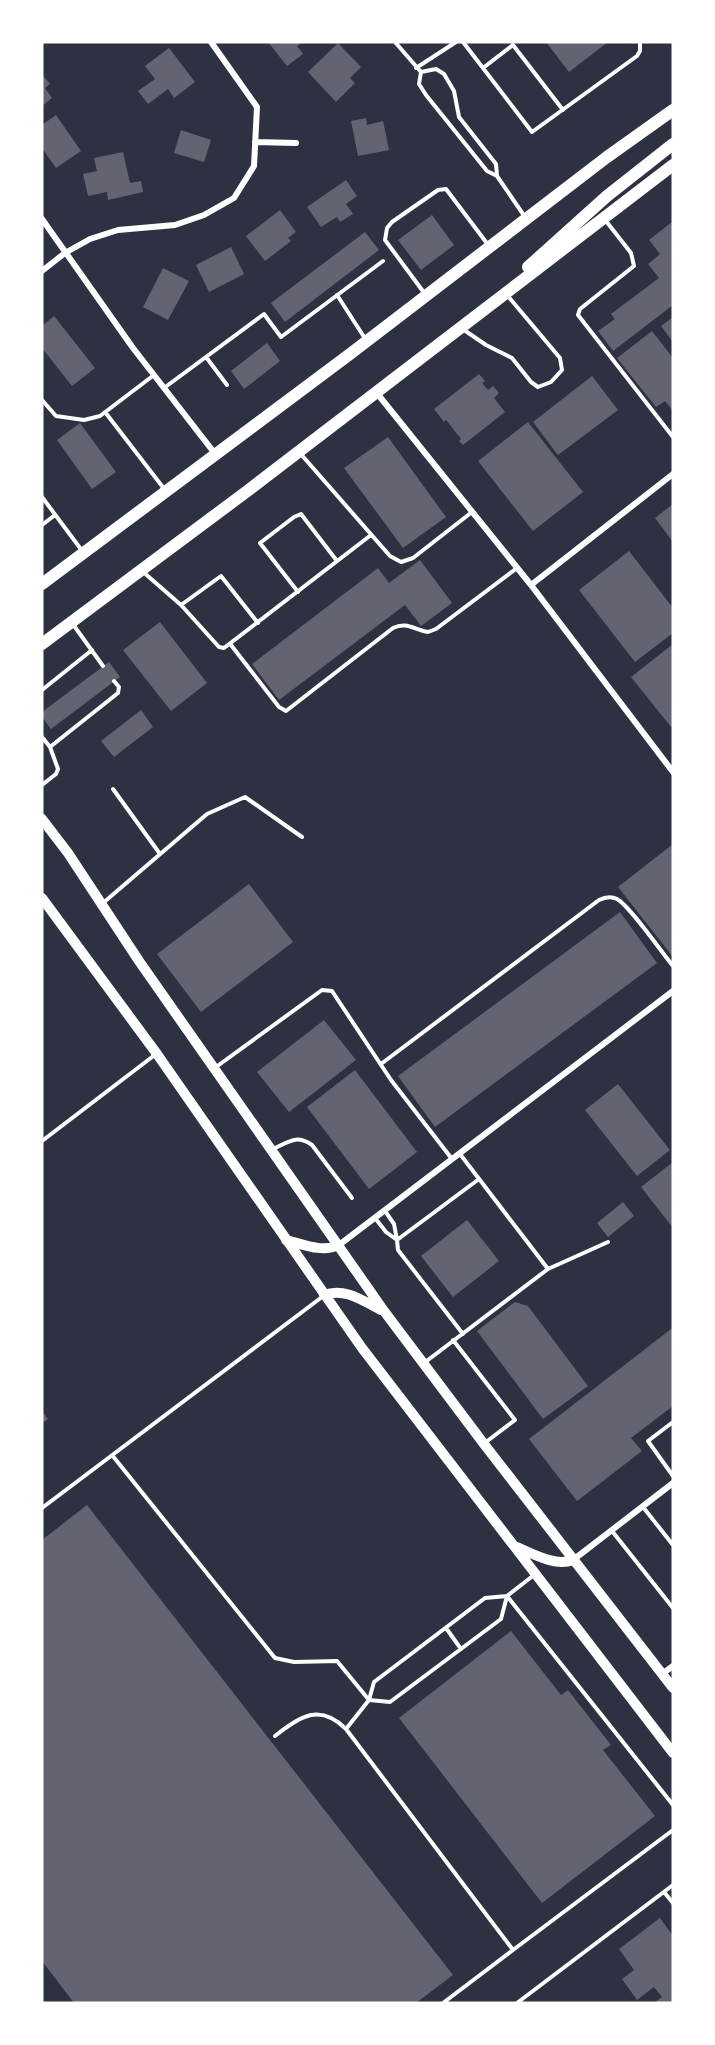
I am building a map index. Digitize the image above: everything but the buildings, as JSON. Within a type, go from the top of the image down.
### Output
[{"type":"highway","points":[[42,584],[216,455],[607,157],[673,110]]},
{"type":"highway","points":[[506,293],[531,264],[561,236],[673,144]]},
{"type":"highway","points":[[42,644],[672,168]]},
{"type":"main road","points":[[42,819],[68,853],[384,1311],[673,1688]]},
{"type":"main road","points":[[42,898],[157,1054],[324,1295],[436,1448],[673,1753]]},
{"type":"main road","points":[[286,1240],[327,1249],[339,1245]]},
{"type":"main road","points":[[324,1295],[346,1293],[384,1311]]},
{"type":"main road","points":[[511,1544],[553,1561],[561,1563],[573,1560]]},
{"type":"street","points":[[42,272],[65,253],[90,239],[118,230],[175,225],[204,215],[234,198],[254,166],[257,107],[211,42]]},
{"type":"street","points":[[255,142],[296,143]]},
{"type":"street","points":[[42,219],[154,375],[216,455]]},
{"type":"street","points":[[376,392],[518,568],[673,772]]},
{"type":"street","points":[[531,585],[673,474]]},
{"type":"street","points":[[339,1245],[673,991]]},
{"type":"street","points":[[573,1560],[673,1483]]},
{"type":"street","points":[[662,1674],[673,1666]]},
{"type":"lane","points":[[395,42],[421,72],[436,69],[444,74],[454,91],[459,117],[496,164],[497,176],[526,219]]},
{"type":"lane","points":[[416,68],[456,42]]},
{"type":"lane","points":[[463,42],[532,132],[637,56],[640,51],[640,42]]},
{"type":"lane","points":[[483,68],[513,45],[563,110]]},
{"type":"lane","points":[[421,72],[419,84],[426,94],[487,171],[497,176]]},
{"type":"lane","points":[[426,295],[385,240],[387,228],[392,222],[438,190],[446,189],[489,247]]},
{"type":"lane","points":[[604,218],[631,253],[634,266],[580,309],[578,315],[673,437]]},
{"type":"lane","points":[[164,388],[264,314],[281,337],[382,261]]},
{"type":"lane","points":[[461,327],[486,345],[512,358],[531,382],[538,387],[550,382],[562,370],[560,358],[506,293]]},
{"type":"lane","points":[[337,296],[366,341]]},
{"type":"lane","points":[[206,357],[227,385]]},
{"type":"lane","points":[[42,400],[56,416],[89,420],[105,412],[154,375]]},
{"type":"lane","points":[[105,412],[166,491]]},
{"type":"lane","points":[[299,451],[390,556],[404,562],[413,558],[472,511]]},
{"type":"lane","points":[[42,497],[84,553]]},
{"type":"lane","points":[[298,592],[260,543],[301,514],[337,561]]},
{"type":"lane","points":[[42,525],[55,515]]},
{"type":"lane","points":[[141,570],[181,605],[219,646],[224,648],[231,645],[371,534]]},
{"type":"lane","points":[[231,645],[279,707],[286,711],[393,628],[400,625],[411,626],[428,632],[436,629],[518,568]]},
{"type":"lane","points":[[181,605],[221,576],[258,623]]},
{"type":"lane","points":[[71,622],[104,666]]},
{"type":"lane","points":[[42,688],[92,650]]},
{"type":"lane","points":[[50,747],[118,693],[119,687],[114,681]]},
{"type":"lane","points":[[42,736],[50,747],[58,769],[56,774],[42,785]]},
{"type":"lane","points":[[113,789],[160,854]]},
{"type":"lane","points":[[102,904],[207,814],[245,797],[302,837]]},
{"type":"lane","points":[[381,1064],[606,897],[614,897],[625,905],[673,966]]},
{"type":"lane","points":[[216,1068],[321,990],[332,991],[391,1080],[452,1159]]},
{"type":"lane","points":[[42,1141],[157,1054]]},
{"type":"lane","points":[[272,1149],[297,1138],[304,1140],[312,1145],[352,1198]]},
{"type":"lane","points":[[460,1154],[548,1269]]},
{"type":"lane","points":[[397,1240],[479,1179]]},
{"type":"lane","points":[[385,1211],[394,1224],[398,1250],[463,1334]]},
{"type":"lane","points":[[375,1218],[386,1232],[397,1240]]},
{"type":"lane","points":[[423,1363],[548,1269],[608,1242]]},
{"type":"lane","points":[[42,1508],[324,1295]]},
{"type":"lane","points":[[453,1340],[515,1420],[484,1444]]},
{"type":"lane","points":[[673,1422],[648,1441],[673,1476]]},
{"type":"lane","points":[[112,1455],[275,1658],[294,1662],[337,1661],[369,1700],[390,1702],[501,1619],[507,1596]]},
{"type":"lane","points":[[642,1506],[673,1545]]},
{"type":"lane","points":[[612,1530],[673,1608]]},
{"type":"lane","points":[[346,1729],[369,1700],[374,1682],[485,1598],[507,1596],[534,1574]]},
{"type":"lane","points":[[507,1596],[673,1805]]},
{"type":"lane","points":[[446,1628],[461,1649]]},
{"type":"lane","points":[[275,1736],[291,1724],[315,1714],[335,1718],[346,1729],[513,1950]]},
{"type":"lane","points":[[443,2003],[673,1830]]},
{"type":"lane","points":[[517,2003],[673,1885]]},
{"type":"lane","points":[[664,1892],[673,1903]]}]
